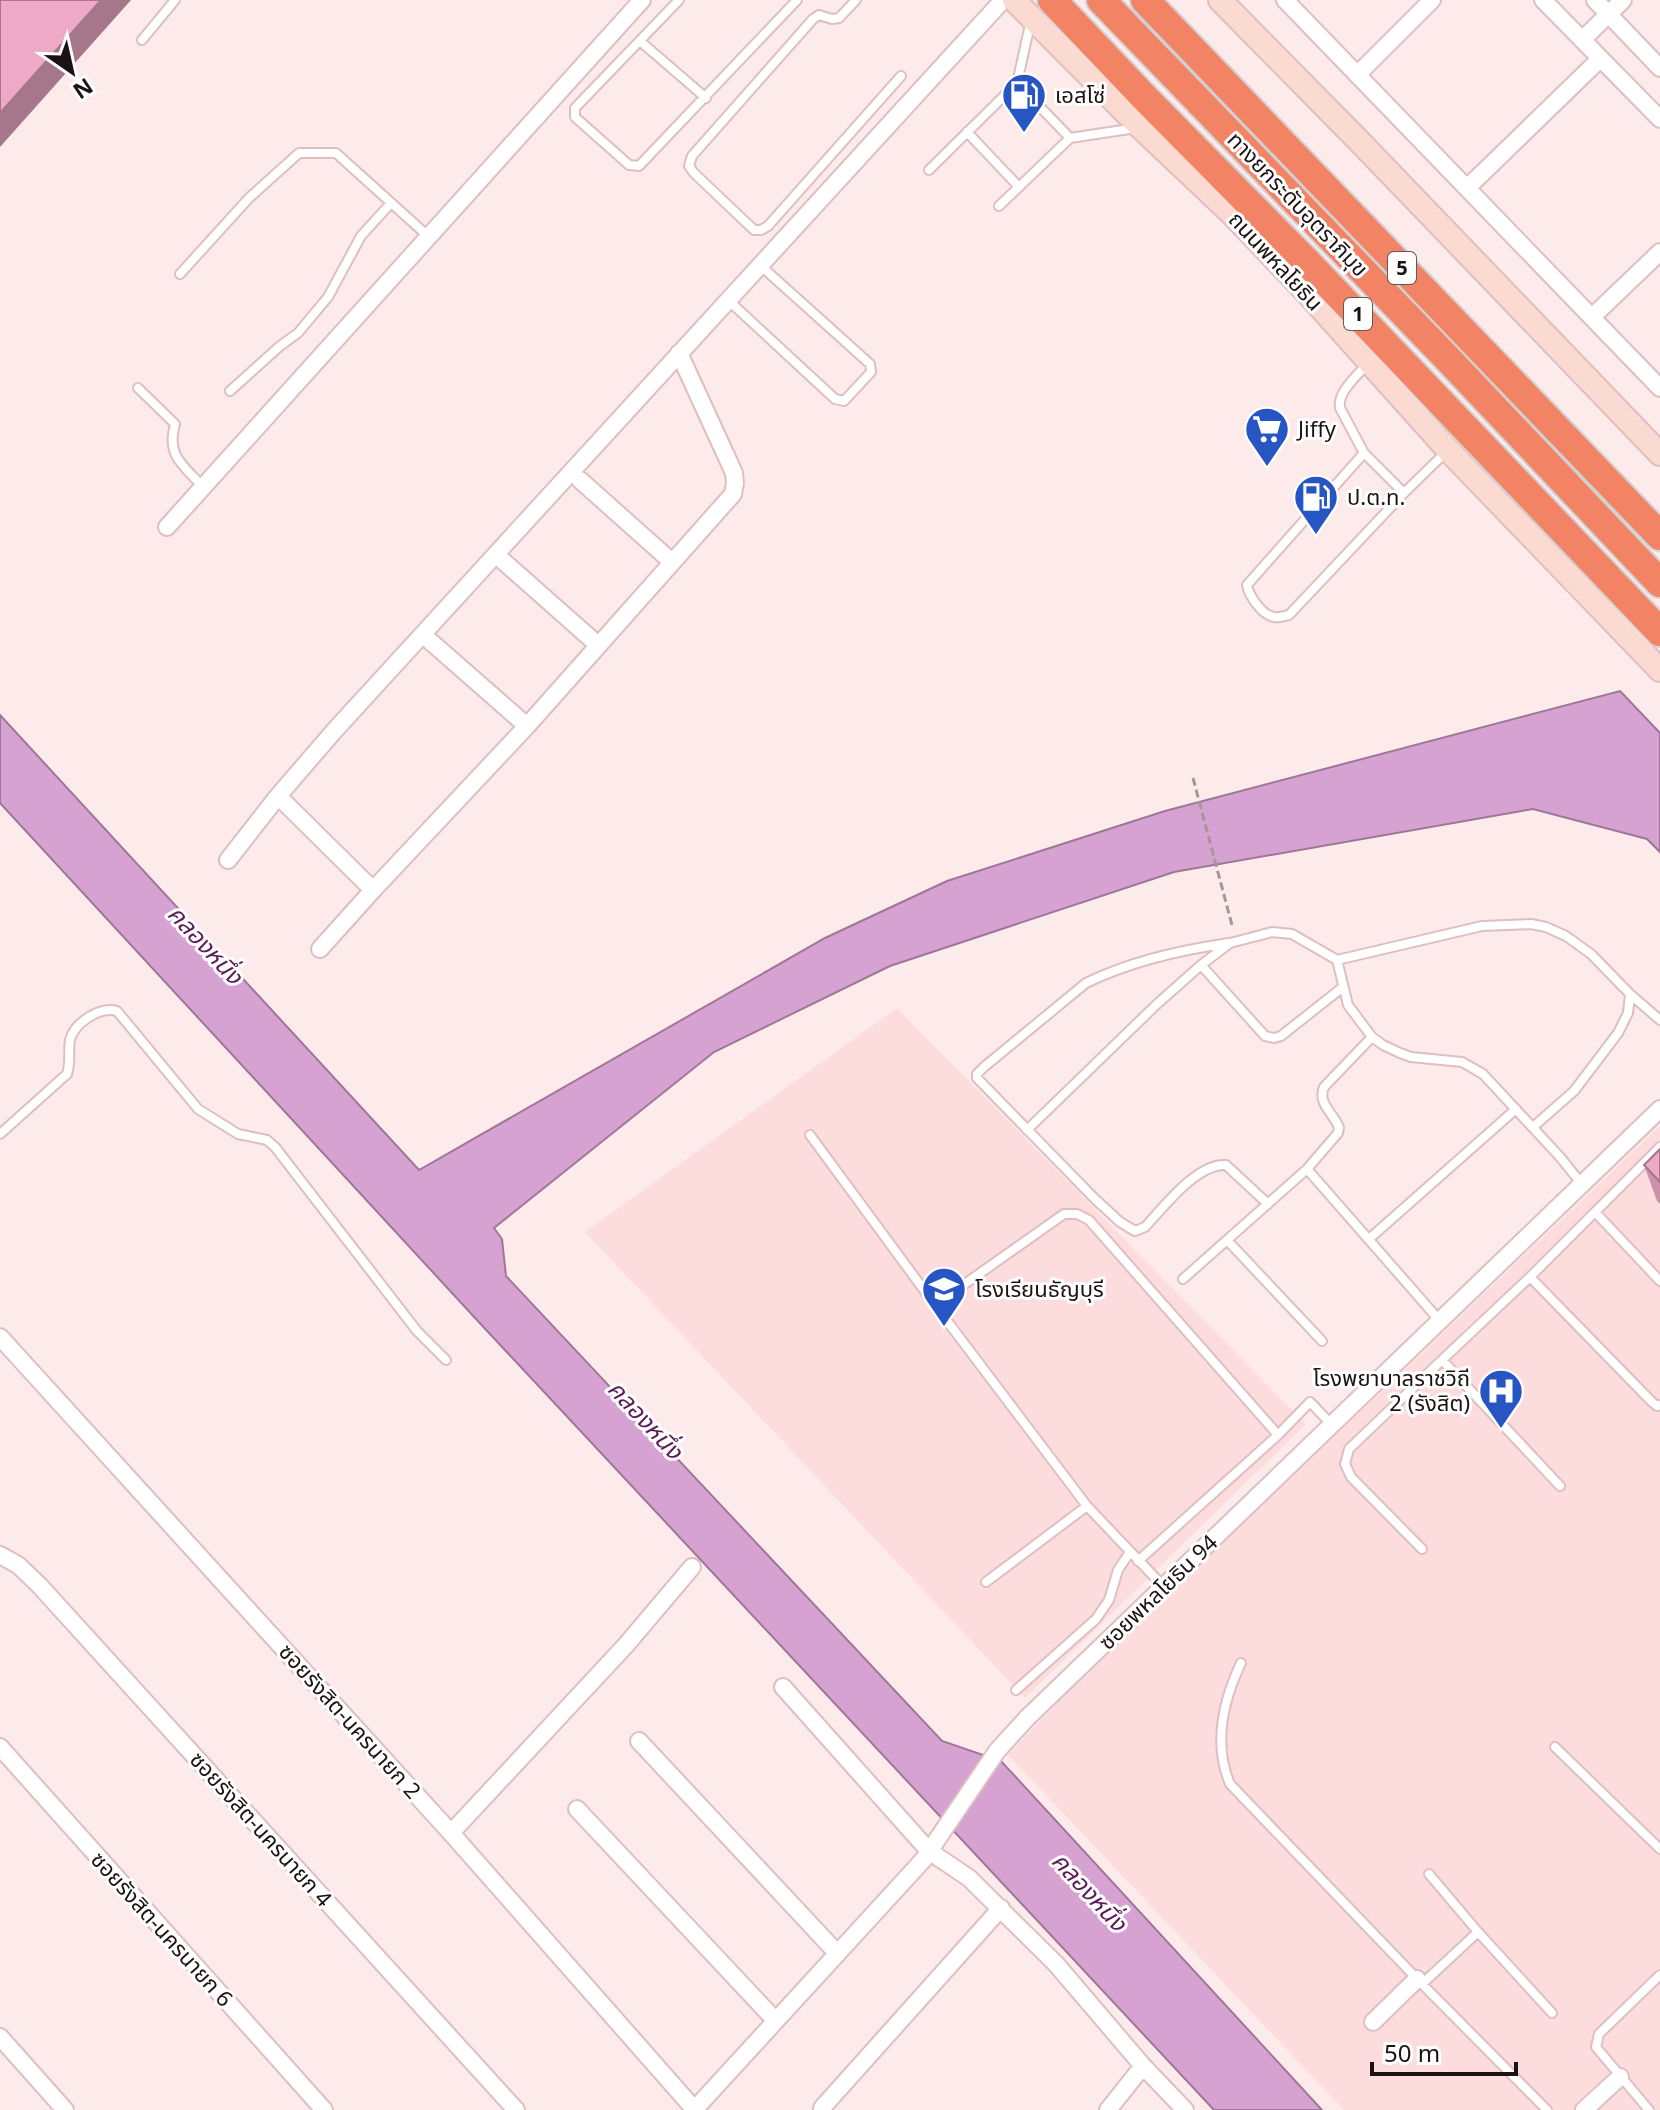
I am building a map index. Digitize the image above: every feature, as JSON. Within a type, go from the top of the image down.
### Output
[{"type":"highway","name":"ทางยกระดับอุตราภิมุข","points":[[1101,0],[1660,583]]},
{"type":"highway","name":"ทางยกระดับอุตราภิมุข","points":[[1145,0],[1660,534]]},
{"type":"highway","points":[[1152,0],[1660,534]]},
{"type":"highway","name":"ถนนพหลโยธิน","points":[[1041,8],[1143,96],[1316,271],[1660,632]]},
{"type":"highway","points":[[1143,96],[1232,214]]},
{"type":"main road","name":"ถนนพหลโยธิน","points":[[1014,0],[1041,8],[1140,127],[1232,214],[1448,450],[1660,670]]},
{"type":"main road","points":[[1220,0],[1660,454]]},
{"type":"street","points":[[167,527],[642,0]]},
{"type":"street","points":[[228,860],[335,730],[1003,0]]},
{"type":"street","points":[[1285,0],[1660,388]]},
{"type":"street","points":[[1357,75],[1432,0]]},
{"type":"street","points":[[1543,0],[1660,119]]},
{"type":"street","points":[[1595,0],[1660,68]]},
{"type":"street","points":[[1582,40],[1623,0]]},
{"type":"street","points":[[1467,188],[1600,59]]},
{"type":"street","points":[[1592,317],[1660,252]]},
{"type":"street","points":[[320,949],[527,726],[733,494],[734,473],[679,353]]},
{"type":"street","points":[[580,480],[672,562]]},
{"type":"street","points":[[502,560],[598,645]]},
{"type":"street","points":[[430,641],[527,726]]},
{"type":"street","points":[[278,796],[373,890]]},
{"type":"street","name":"ซอยพหลโยธิน 94","points":[[695,2110],[924,1859],[997,1751],[1027,1718],[1660,1109]]},
{"type":"street","name":"ซอยรังสิต-นครนายก 2","points":[[0,1337],[451,1833],[695,2110]]},
{"type":"street","name":"ซอยรังสิต-นครนายก 4","points":[[0,1555],[18,1565],[39,1585],[516,2110]]},
{"type":"street","points":[[451,1833],[626,1645],[692,1567]]},
{"type":"street","points":[[783,1687],[932,1846],[1001,1908],[1056,1964],[1185,2110]]},
{"type":"street","points":[[639,1741],[837,1953]]},
{"type":"street","name":"ซอยรังสิต-นครนายก 6","points":[[0,1747],[324,2110]]},
{"type":"street","points":[[577,1809],[775,2020]]},
{"type":"street","points":[[822,2108],[1001,1908]]},
{"type":"street","points":[[1373,2022],[1419,1982]]},
{"type":"street","points":[[0,2037],[65,2110]]},
{"type":"street","points":[[1108,2110],[1143,2066]]},
{"type":"street","points":[[1584,2110],[1620,2077]]},
{"type":"lane","points":[[142,40],[175,0]]},
{"type":"lane","points":[[679,0],[575,108],[575,117],[629,165],[639,166],[797,0]]},
{"type":"lane","points":[[856,0],[839,18],[819,15],[813,19],[692,156],[689,166],[754,230],[761,230],[768,226],[901,76]]},
{"type":"lane","points":[[929,170],[1017,83],[1041,8]]},
{"type":"lane","points":[[640,41],[706,98]]},
{"type":"lane","points":[[1017,83],[1070,138]]},
{"type":"lane","points":[[999,206],[1070,138],[1140,127]]},
{"type":"lane","points":[[967,132],[1019,187]]},
{"type":"lane","points":[[180,274],[249,198],[299,153],[336,153],[429,237]]},
{"type":"lane","points":[[230,391],[298,333],[328,297],[361,236],[391,203]]},
{"type":"lane","points":[[728,300],[835,399],[844,401],[871,372],[870,364],[760,265]]},
{"type":"lane","points":[[1369,362],[1339,402],[1364,453],[1404,493]]},
{"type":"lane","points":[[138,388],[175,424],[171,440],[175,457],[203,487]]},
{"type":"lane","points":[[1364,453],[1247,585],[1250,596],[1270,617],[1289,615],[1448,450]]},
{"type":"lane","points":[[1268,1204],[1226,1165],[1215,1164],[1193,1177],[1145,1227],[1135,1231],[1095,1199],[1027,1130],[977,1078],[979,1071],[1086,983],[1151,959],[1272,932],[1292,934],[1337,960],[1482,926],[1531,924],[1546,927],[1566,936],[1591,954],[1660,1020]]},
{"type":"lane","points":[[1027,1130],[1156,1005],[1201,965],[1233,942]]},
{"type":"lane","points":[[1337,960],[1348,1005],[1372,1037],[1411,1057],[1462,1062],[1483,1074],[1581,1183]]},
{"type":"lane","points":[[1201,965],[1265,1036],[1274,1038],[1281,1036],[1343,987]]},
{"type":"lane","points":[[1533,1127],[1574,1091],[1618,1033],[1628,1013],[1630,994]]},
{"type":"lane","points":[[0,1134],[67,1074],[73,1032],[95,1012],[107,1008],[117,1011],[198,1109],[238,1134],[267,1140],[275,1147],[417,1331],[446,1360]]},
{"type":"lane","points":[[1183,1279],[1307,1169],[1338,1133],[1339,1128],[1321,1094],[1324,1087],[1372,1037]]},
{"type":"lane","points":[[1369,1239],[1516,1109]]},
{"type":"lane","points":[[810,1135],[1087,1506],[1164,1587]]},
{"type":"lane","points":[[1422,1549],[1351,1477],[1345,1464],[1349,1449],[1530,1277],[1660,1147]]},
{"type":"lane","points":[[1307,1169],[1440,1321]]},
{"type":"lane","points":[[1595,1212],[1660,1281]]},
{"type":"lane","points":[[935,1305],[1064,1214],[1077,1214],[1089,1220],[1278,1435]]},
{"type":"lane","points":[[1227,1240],[1322,1341]]},
{"type":"lane","points":[[1530,1277],[1652,1402],[1660,1405]]},
{"type":"lane","points":[[1442,1360],[1560,1486]]},
{"type":"lane","points":[[1138,1561],[1278,1435],[1310,1402],[1332,1425]]},
{"type":"lane","points":[[986,1582],[1087,1506]]},
{"type":"lane","points":[[1016,1690],[1096,1619],[1109,1600],[1118,1570],[1130,1552]]},
{"type":"lane","points":[[1241,1663],[1229,1688],[1222,1726],[1220,1750],[1230,1784],[1419,1982],[1547,2110]]},
{"type":"lane","points":[[1555,1747],[1660,1849]]},
{"type":"lane","points":[[1429,1874],[1552,2013]]},
{"type":"lane","points":[[1419,1982],[1478,1932]]},
{"type":"lane","points":[[1649,2110],[1596,2047],[1599,2034],[1660,1975]]},
{"type":"path","points":[[1193,778],[1233,942]]},
{"type":"shaded area","name":"โรงเรียนธัญบุรี","points":[[897,1008],[1306,1424],[1025,1698],[585,1232]]},
{"type":"shaded area","name":"โรงพยาบาลราชวิถี 2 (รังสิต)","points":[[1660,1126],[1660,2110],[1344,2110],[1008,1755],[1071,1688]]},
{"type":"water","name":"คลองหนึ่ง","points":[[1620,691],[1660,733],[1660,852],[1647,839],[1533,809],[1174,872],[890,966],[714,1052],[494,1228],[502,1239],[506,1276],[942,1741],[1001,1761],[1322,2110],[1214,2110],[476,1319],[0,803],[0,715],[419,1170],[825,938],[947,881],[1165,811]]},
{"type":"building","points":[[0,0],[101,0],[0,113]]},
{"type":"building","points":[[1660,1149],[1660,1182],[1644,1165]]},
{"type":"place","name":"เอสโซ่","points":[[1024,134]]},
{"type":"place","name":"Jiffy","points":[[1267,468]]},
{"type":"place","name":"ป.ต.ท.","points":[[1316,536]]},
{"type":"place","name":"โรงเรียนธัญบุรี","points":[[944,1328]]},
{"type":"place","name":"โรงพยาบาลราชวิถี 2 (รังสิต)","points":[[1501,1430]]}]
